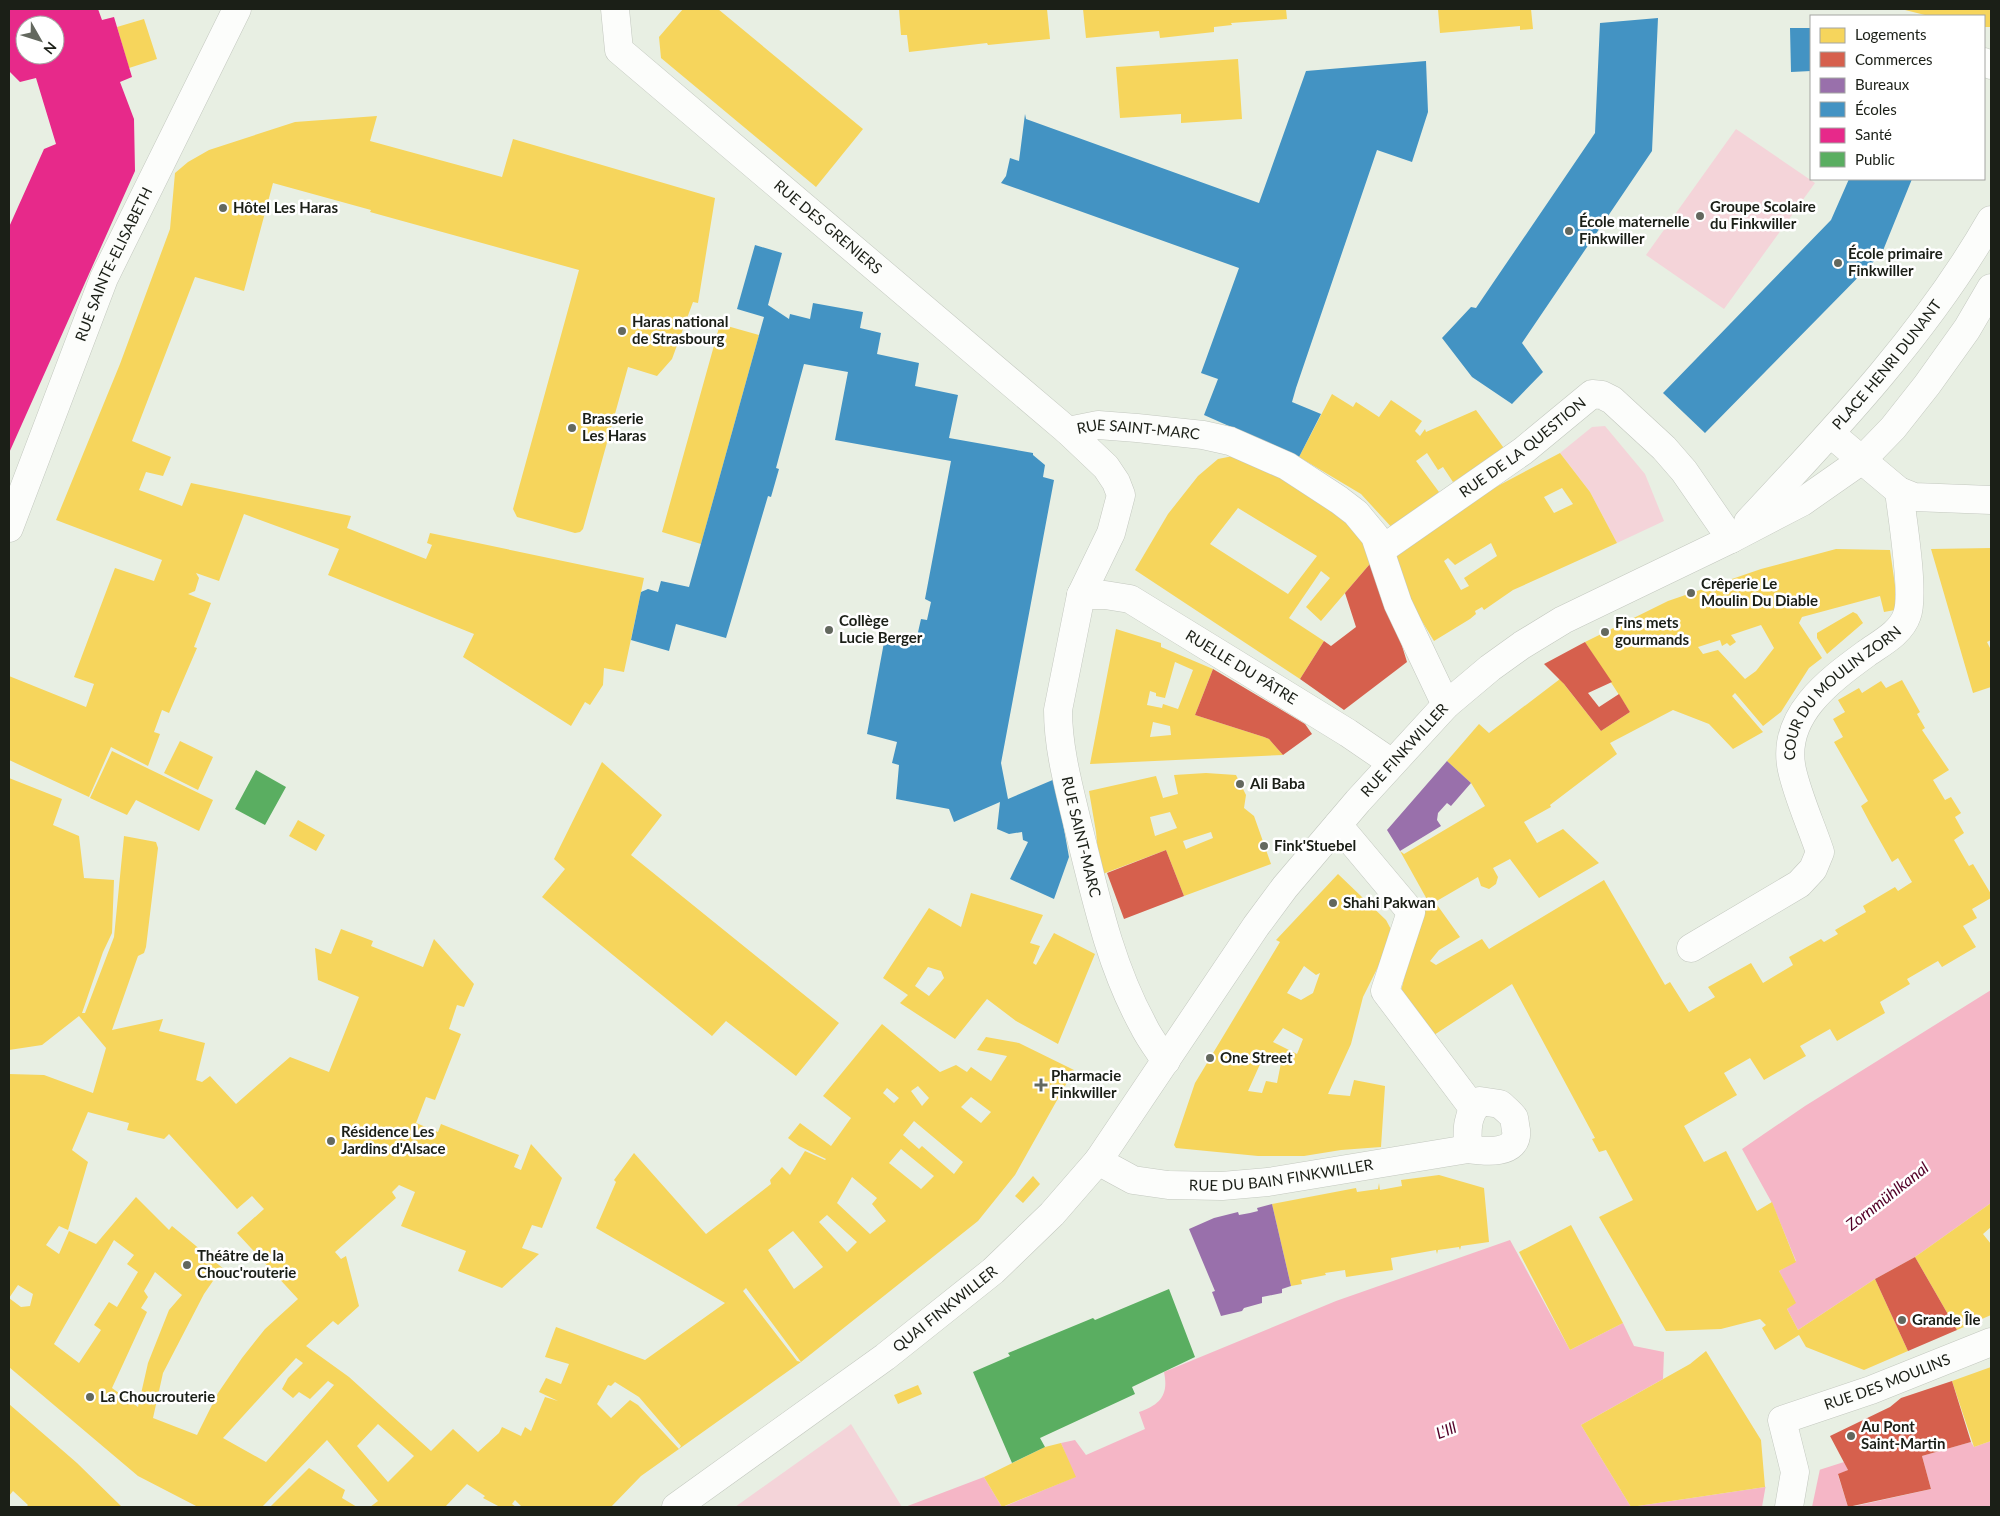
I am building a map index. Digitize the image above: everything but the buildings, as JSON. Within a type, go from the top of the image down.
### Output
[{"type":"street","name":"RUE SAINTE-ELISABETH","points":[[9,528],[104,278],[237,9]]},
{"type":"street","name":"RUE DES GRENIERS","points":[[615,9],[619,50],[1068,431]]},
{"type":"street","name":"PLACE HENRI DUNANT","points":[[1732,540],[1831,434],[1894,358],[1957,276],[1991,220]]},
{"type":"street","points":[[1732,540],[1802,502],[1862,460],[1893,428],[1928,385],[1967,329],[1991,288]]},
{"type":"street","name":"RUE DE LA QUESTION","points":[[1381,550],[1523,451],[1592,394],[1602,394],[1612,400],[1664,448],[1684,471],[1732,540]]},
{"type":"street","name":"RUE SAINT-MARC","points":[[1068,431],[1098,425],[1203,435],[1230,442],[1287,466],[1339,500],[1366,524],[1381,550],[1398,604],[1446,705]]},
{"type":"street","name":"RUE SAINT-MARC","points":[[1068,431],[1106,467],[1116,482],[1120,496],[1111,533],[1081,595],[1058,710],[1058,730],[1067,779],[1101,920],[1116,967],[1143,1026],[1166,1060]]},
{"type":"street","name":"PLACE HENRI DUNANT","points":[[1831,434],[1899,491],[1914,497],[1991,500]]},
{"type":"street","name":"COUR DU MOULIN ZORN","points":[[1691,948],[1799,884],[1814,869],[1820,852],[1792,769],[1792,740],[1800,718],[1814,696],[1829,680],[1898,630],[1908,614],[1909,586],[1899,491]]},
{"type":"street","name":"RUE FINKWILLER","points":[[1166,1060],[1256,926],[1338,825],[1446,705],[1498,662],[1563,620],[1732,540]]},
{"type":"street","name":"RUELLE DU PÂTRE","points":[[1081,595],[1105,595],[1130,599],[1348,732],[1392,763]]},
{"type":"street","points":[[1338,825],[1411,912],[1385,991],[1473,1108]]},
{"type":"street","name":"QUAI FINKWILLER","points":[[676,1507],[885,1357],[993,1271],[1052,1214],[1098,1161],[1166,1060]]},
{"type":"street","points":[[1480,1102],[1500,1104],[1514,1119],[1516,1135],[1513,1142],[1503,1150],[1488,1152],[1468,1149],[1468,1120],[1473,1108],[1480,1102]]},
{"type":"street","name":"RUE DU BAIN FINKWILLER","points":[[1098,1161],[1133,1180],[1168,1185],[1222,1186],[1268,1182],[1468,1149]]},
{"type":"street","name":"RUE DES MOULINS","points":[[1789,1507],[1795,1472],[1782,1420],[1871,1390],[1991,1342]]},
{"type":"shaded area","points":[[1736,129],[1815,183],[1724,309],[1646,255]]},
{"type":"shaded area","points":[[1605,426],[1645,474],[1664,521],[1617,543],[1590,492],[1560,453],[1592,427]]},
{"type":"shaded area","points":[[851,1424],[902,1507],[735,1507],[846,1428]]},
{"type":"water","name":"Zornmühlkanal","points":[[1991,990],[1991,1203],[1915,1257],[1875,1279],[1798,1330],[1787,1309],[1795,1303],[1779,1271],[1796,1261],[1772,1203],[1742,1149],[1805,1106]]},
{"type":"water","name":"L'Ill","points":[[1510,1240],[1570,1350],[1623,1323],[1634,1346],[1664,1352],[1663,1379],[1581,1425],[1631,1507],[1003,1507],[1075,1477],[1061,1443],[1075,1440],[1086,1455],[1145,1429],[1139,1412],[1152,1406],[1161,1398],[1165,1387],[1164,1372],[1336,1301]]},
{"type":"water","points":[[1991,1441],[1991,1507],[1851,1507],[1931,1489],[1922,1456],[1971,1442],[1974,1447]]},
{"type":"water","points":[[1844,1462],[1848,1470],[1838,1475],[1848,1507],[1631,1507],[1765,1487],[1819,1473],[1819,1470]]},
{"type":"water","points":[[984,1477],[1002,1507],[905,1507]]},
{"type":"pier","points":[[1820,1469],[1812,1507],[1762,1507],[1766,1484]]},
{"type":"place","name":"Hôtel Les Haras","points":[[223,208]]},
{"type":"place","name":"Groupe Scolaire du Finkwiller","points":[[1700,216]]},
{"type":"place","name":"École maternelle Finkwiller","points":[[1569,231]]},
{"type":"place","name":"École primaire Finkwiller","points":[[1838,263]]},
{"type":"place","name":"Haras national de Strasbourg","points":[[622,331]]},
{"type":"place","name":"Brasserie Les Haras","points":[[572,428]]},
{"type":"place","name":"Crêperie Le Moulin Du Diable","points":[[1691,593]]},
{"type":"place","name":"Collège Lucie Berger","points":[[829,630]]},
{"type":"place","name":"Fins mets gourmands","points":[[1605,632]]},
{"type":"place","name":"Ali Baba","points":[[1240,784]]},
{"type":"place","name":"Fink'Stuebel","points":[[1264,846]]},
{"type":"place","name":"Shahi Pakwan","points":[[1333,903]]},
{"type":"place","name":"One Street","points":[[1210,1058]]},
{"type":"place","name":"Pharmacie Finkwiller","points":[[1041,1085]]},
{"type":"place","name":"Résidence Les Jardins d'Alsace","points":[[331,1141]]},
{"type":"place","name":"Théâtre de la Chouc'routerie","points":[[187,1265]]},
{"type":"place","name":"Grande Île","points":[[1902,1320]]},
{"type":"place","name":"La Choucrouterie","points":[[90,1397]]},
{"type":"place","name":"Au Pont Saint-Martin","points":[[1851,1436]]}]
